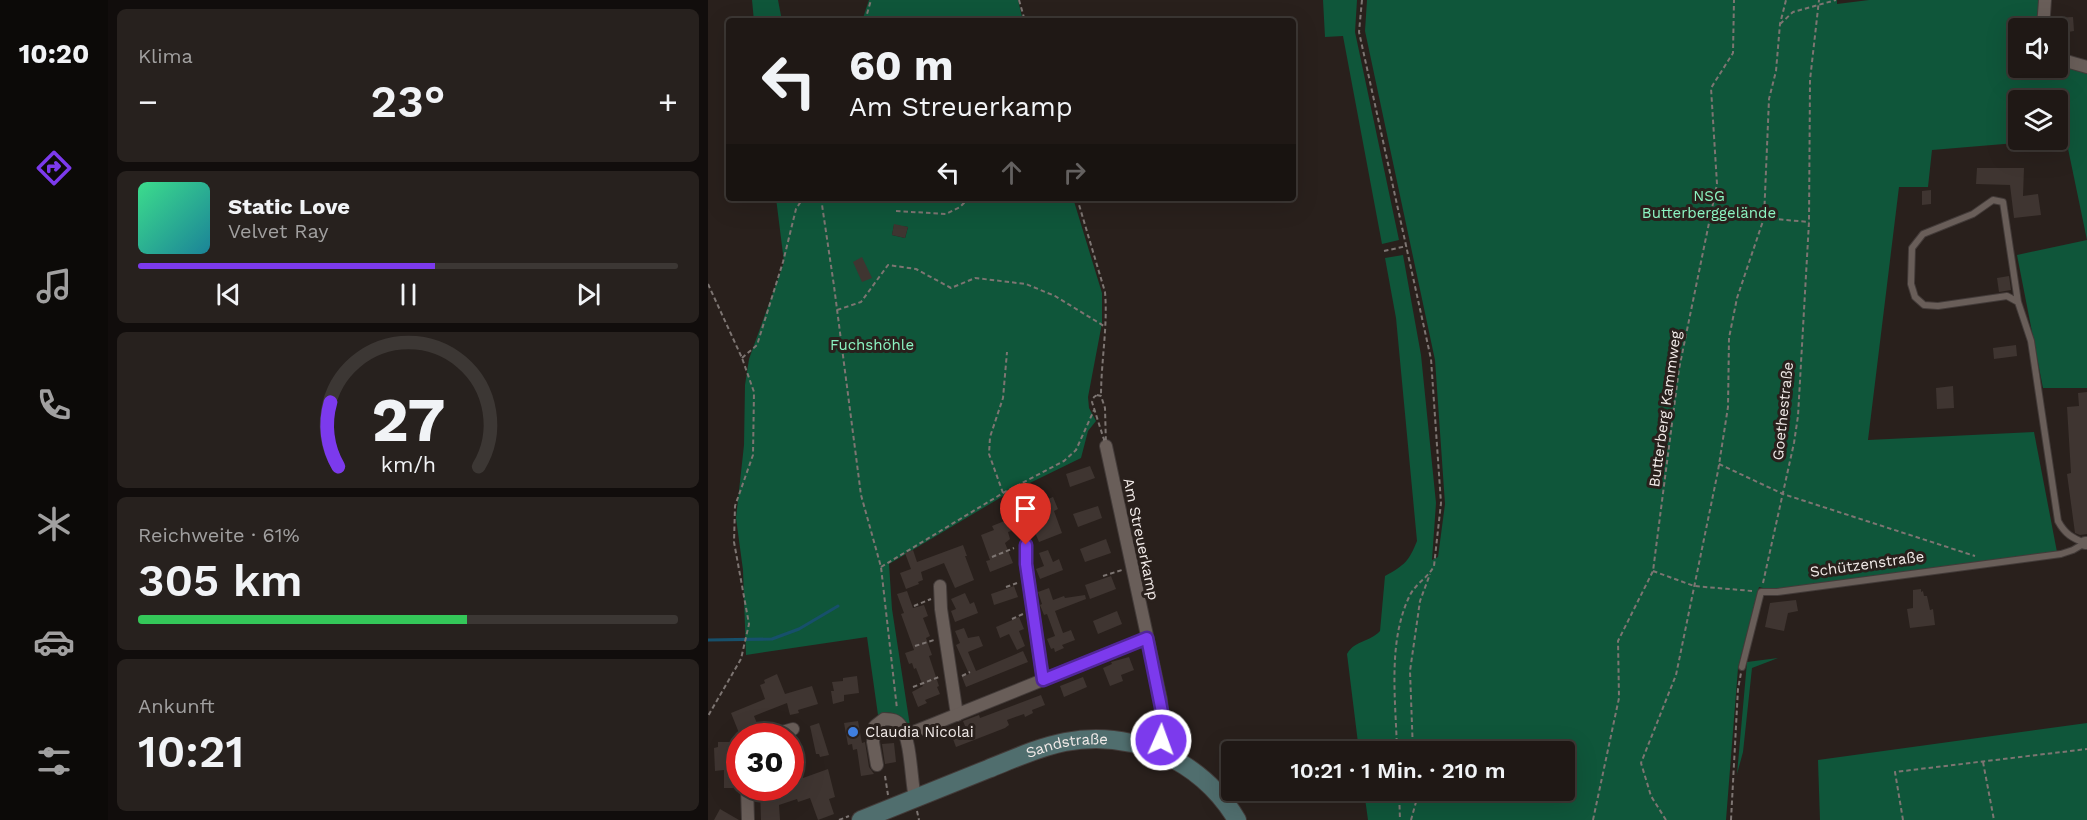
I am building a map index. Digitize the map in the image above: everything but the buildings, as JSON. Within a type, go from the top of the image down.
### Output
[{"type":"street","points":[[2044,18],[2045,0]]},
{"type":"street","points":[[2068,62],[2087,67]]},
{"type":"street","name":"Am Streuerkamp","points":[[1106,446],[1163,717],[1158,751]]},
{"type":"street","points":[[1026,545],[1026,564],[1043,680]]},
{"type":"street","points":[[940,591],[957,715]]},
{"type":"street","points":[[906,735],[1147,638]]},
{"type":"street","points":[[877,765],[873,742],[875,726],[884,719],[895,720],[906,735],[915,798]]},
{"type":"street","name":"Sandstraße","points":[[861,820],[1033,751],[1068,741],[1113,740],[1158,751],[1201,777],[1220,796],[1237,820]]},
{"type":"street","points":[[747,801],[748,820]]},
{"type":"lane","name":"Schützenstraße","points":[[2018,302],[2007,296],[1938,306],[1924,305],[1915,297],[1911,284],[1912,248],[1923,234],[1973,214],[1993,200],[2003,202],[2018,302],[2031,340],[2058,522],[2071,537],[2086,543]]},
{"type":"lane","name":"Schützenstraße","points":[[1761,592],[1777,592],[2061,554],[2086,543]]},
{"type":"lane","points":[[1742,667],[1761,592]]},
{"type":"path","points":[[866,18],[871,0]]},
{"type":"path","points":[[1019,0],[1024,18]]},
{"type":"path","points":[[1362,0],[1359,32],[1431,359],[1441,503],[1436,558],[1420,601],[1410,670],[1413,741]]},
{"type":"path","name":"Butterberg Kammweg","points":[[1593,820],[1619,698],[1618,641],[1653,571],[1679,369],[1717,184],[1711,88],[1733,53],[1734,0]]},
{"type":"path","points":[[1666,820],[1651,796],[1641,763],[1676,675],[1719,464],[1728,407],[1729,338],[1737,298],[1764,218],[1769,99],[1776,71],[1780,24],[1786,0]]},
{"type":"path","points":[[1780,24],[1793,12],[1819,2],[1836,0]]},
{"type":"path","name":"Goethestraße","points":[[1761,592],[1798,416],[1809,222],[1810,80],[1819,2]]},
{"type":"path","points":[[742,358],[758,345],[796,209],[801,201]]},
{"type":"path","points":[[821,201],[861,495],[881,567],[898,713]]},
{"type":"path","points":[[896,212],[946,214],[966,201]]},
{"type":"path","points":[[1078,201],[1105,292],[1101,396],[1105,408],[1106,446]]},
{"type":"path","points":[[1764,218],[1809,222]]},
{"type":"path","points":[[1384,251],[1407,246]]},
{"type":"path","points":[[837,310],[861,302],[888,265],[916,268],[951,288],[975,278],[1026,284],[1054,296],[1104,326]]},
{"type":"path","points":[[708,284],[742,358],[754,392],[753,455],[735,506],[734,542],[749,624],[741,659],[708,716]]},
{"type":"path","points":[[1003,493],[989,454],[990,437],[1003,398],[1007,352]]},
{"type":"path","points":[[1101,396],[1094,397],[1092,402],[1106,446]]},
{"type":"path","points":[[881,567],[1003,493],[1064,461],[1076,450],[1094,410]]},
{"type":"path","points":[[1719,464],[1783,494],[1995,562]]},
{"type":"path","points":[[992,557],[1026,545]]},
{"type":"path","points":[[1103,576],[1127,569]]},
{"type":"path","points":[[1653,571],[1694,586],[1761,592]]},
{"type":"path","points":[[1397,741],[1395,669],[1398,634],[1409,596],[1415,585],[1431,572]]},
{"type":"path","points":[[914,606],[940,591]]},
{"type":"path","points":[[915,646],[945,636]]},
{"type":"path","points":[[1731,820],[1738,689],[1742,667]]},
{"type":"path","points":[[913,687],[950,673]]},
{"type":"path","points":[[1903,820],[1894,772],[2087,749]]},
{"type":"path","points":[[1983,762],[1994,820]]},
{"type":"path","points":[[885,776],[889,798]]},
{"type":"path","points":[[1399,801],[1400,820]]},
{"type":"path","points":[[1411,820],[1416,801]]},
{"type":"green space","points":[[752,0],[778,0],[781,18],[754,18]]},
{"type":"green space","points":[[869,0],[1018,0],[1022,18],[863,18]]},
{"type":"green space","points":[[1323,0],[1357,0],[1355,32],[1399,240],[1382,244],[1343,36],[1325,37]]},
{"type":"green space","name":"NSG Butterberggelände","points":[[1367,0],[1837,0],[1837,4],[1869,0],[2040,0],[2039,18],[2008,18],[2008,78],[2068,78],[2068,62],[2087,70],[2087,240],[2068,149],[2068,90],[2008,90],[2008,144],[1932,150],[1928,187],[1899,187],[1868,440],[2034,432],[2057,552],[1771,590],[1759,587],[1738,668],[1726,820],[1368,820],[1365,801],[1575,801],[1575,741],[1358,741],[1347,654],[1354,646],[1380,631],[1385,576],[1405,562],[1417,541],[1396,318],[1385,258],[1403,255],[1421,355],[1436,503],[1432,560],[1438,557],[1445,504],[1435,360],[1365,31]]},
{"type":"green space","name":"Fuchshöhle","points":[[776,201],[1074,201],[1102,293],[1102,323],[1088,397],[1089,408],[1096,421],[1088,431],[1081,458],[1005,495],[889,564],[892,609],[910,726],[906,727],[902,719],[895,714],[878,715],[867,637],[746,655],[743,570],[736,518],[744,445],[745,385],[749,359],[784,262]],"holes":[[[894,225],[908,227],[905,238],[892,235]]]},
{"type":"green space","points":[[2087,240],[2087,388],[2043,388],[2017,255]]},
{"type":"green space","points":[[1778,658],[1752,668],[1743,752],[1737,774],[1747,662]]},
{"type":"green space","points":[[2087,723],[2087,820],[1820,820],[1818,760]]},
{"type":"waterway","points":[[708,640],[772,639],[799,629],[838,606]]},
{"type":"place","name":"Claudia Nicolai","points":[[853,732]]},
{"type":"route","points":[[1026,545],[1026,564],[1043,680],[1147,638],[1161,700],[1163,717],[1161,740]]}]
